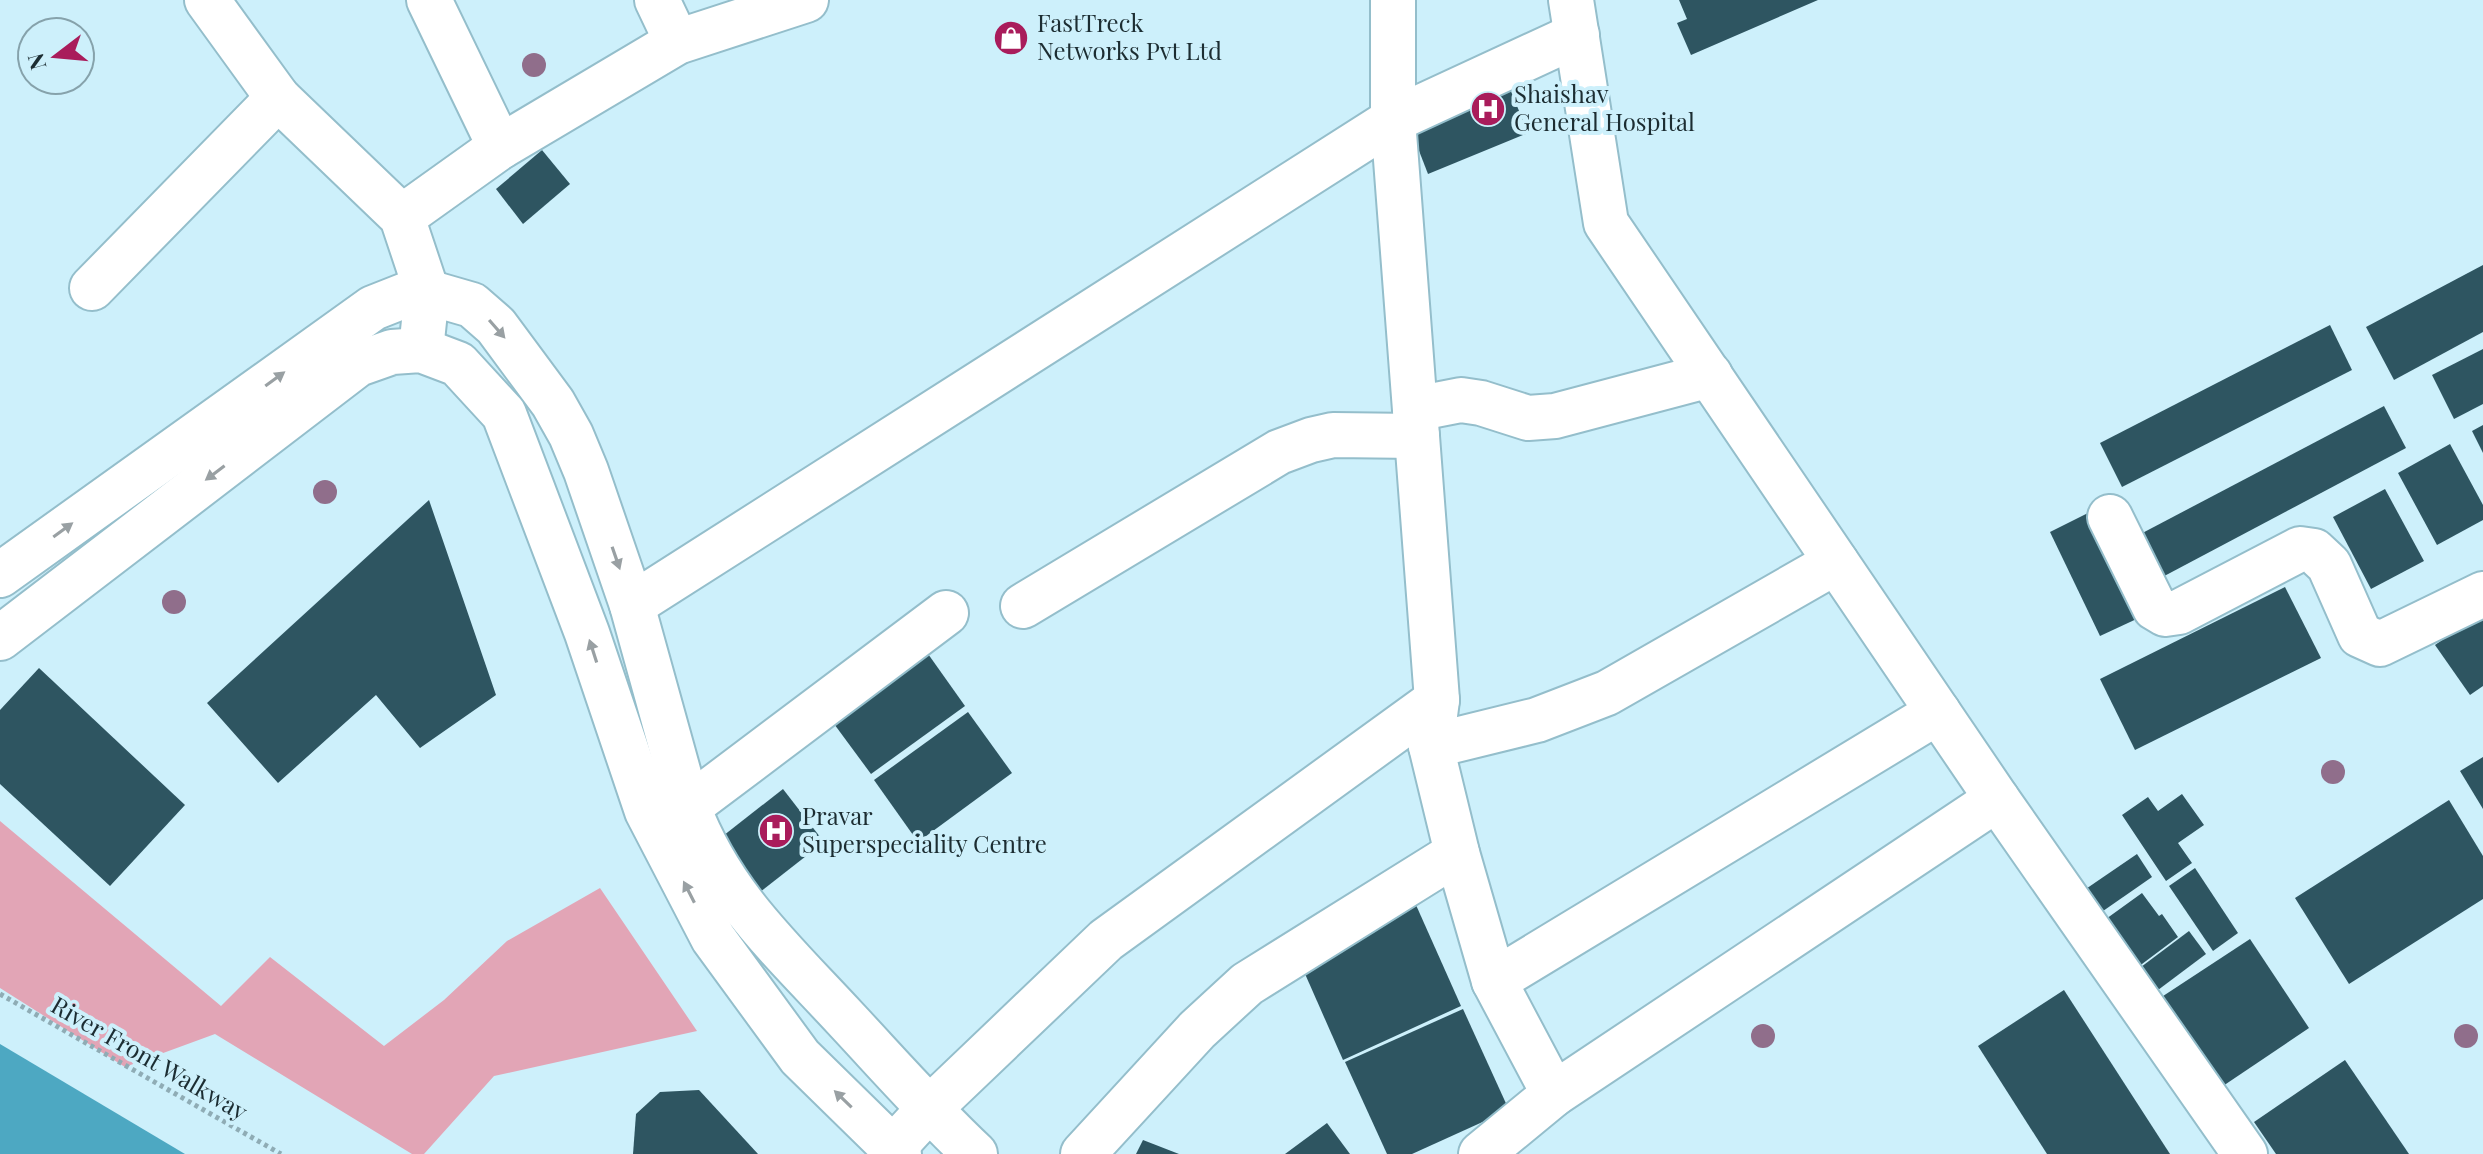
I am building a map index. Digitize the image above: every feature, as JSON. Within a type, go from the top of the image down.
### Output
[{"type":"street","points":[[207,0],[278,98],[402,217],[427,292],[421,350]]},
{"type":"street","points":[[429,0],[500,147]]},
{"type":"street","points":[[657,0],[677,42]]},
{"type":"street","points":[[402,217],[500,147],[677,42],[806,0]]},
{"type":"street","points":[[1393,0],[1393,120],[1437,700],[1431,746],[1457,853],[1494,981],[1554,1094]]},
{"type":"street","points":[[632,605],[1393,120],[1574,18],[1606,223],[1997,799],[2245,1154]]},
{"type":"street","points":[[92,288],[278,98]]},
{"type":"street","points":[[0,575],[373,308],[411,293],[427,292],[472,305],[496,326],[553,403],[571,435],[632,605],[688,807],[700,839],[716,868],[744,908],[929,1109],[975,1154]]},
{"type":"street","points":[[0,638],[358,364],[392,352],[421,350],[458,364],[504,414],[587,633],[647,811],[713,938],[800,1057],[896,1151],[929,1109],[1106,940],[1437,700]]},
{"type":"street","points":[[1023,606],[1279,452],[1311,440],[1416,422],[1461,400],[1528,418],[1555,416],[1710,375]]},
{"type":"street","points":[[2110,517],[2155,608],[2165,614],[2179,612],[2300,549],[2314,551],[2329,565],[2360,635],[2380,644],[2483,594]]},
{"type":"street","points":[[1431,746],[1537,720],[1607,693],[1836,562]]},
{"type":"street","points":[[688,807],[946,613]]},
{"type":"street","points":[[1494,981],[1938,712]]},
{"type":"street","points":[[1481,1154],[1554,1094],[1997,799]]},
{"type":"street","points":[[1083,1154],[1197,1030],[1247,984],[1457,853]]},
{"type":"path","name":"River Front Walkway","points":[[0,994],[281,1154]]},
{"type":"shaded area","points":[[0,821],[221,1006],[270,957],[384,1046],[444,1000],[507,941],[600,888],[697,1031],[494,1076],[424,1154],[412,1154],[215,1034],[125,1067],[0,988]]},
{"type":"water","points":[[0,1044],[185,1154],[0,1154]]},
{"type":"building","points":[[1679,0],[1818,0],[1691,55],[1677,23],[1687,19]]},
{"type":"building","points":[[1508,84],[1528,133],[1428,174],[1409,125]]},
{"type":"building","points":[[542,150],[570,184],[523,224],[496,189]]},
{"type":"building","points":[[2483,265],[2483,332],[2394,380],[2366,327]]},
{"type":"building","points":[[2330,325],[2352,370],[2122,487],[2100,443]]},
{"type":"building","points":[[2483,349],[2483,404],[2454,419],[2432,375]]},
{"type":"building","points":[[2384,406],[2406,448],[2153,582],[2131,539]]},
{"type":"building","points":[[2483,425],[2483,453],[2472,431]]},
{"type":"building","points":[[2450,444],[2483,505],[2483,520],[2437,545],[2398,473]]},
{"type":"building","points":[[2385,489],[2424,561],[2371,589],[2333,517]]},
{"type":"building","points":[[429,500],[496,695],[420,748],[376,695],[278,783],[207,703]]},
{"type":"building","points":[[2092,511],[2143,616],[2100,636],[2050,532]]},
{"type":"building","points":[[2285,587],[2321,658],[2135,750],[2100,679]]},
{"type":"building","points":[[2480,614],[2483,619],[2483,686],[2470,695],[2435,645]]},
{"type":"building","points":[[921,644],[965,706],[871,774],[826,713]]},
{"type":"building","points":[[39,668],[185,805],[110,886],[0,784],[0,710]]},
{"type":"building","points":[[968,712],[1012,773],[918,842],[874,780]]},
{"type":"building","points":[[2483,757],[2483,809],[2460,771]]},
{"type":"building","points":[[783,789],[824,842],[755,896],[714,843]]},
{"type":"building","points":[[2182,794],[2204,825],[2178,843],[2192,863],[2166,881],[2122,815],[2148,797],[2158,811]]},
{"type":"building","points":[[2449,800],[2483,856],[2483,899],[2349,984],[2295,898]]},
{"type":"building","points":[[2137,854],[2152,877],[2093,918],[2077,895]]},
{"type":"building","points":[[2195,868],[2238,933],[2213,951],[2169,886]]},
{"type":"building","points":[[2142,893],[2178,937],[2126,976],[2099,924]]},
{"type":"building","points":[[1416,905],[1461,1006],[1343,1060],[1298,958]]},
{"type":"building","points":[[2189,931],[2206,954],[2154,993],[2137,970]]},
{"type":"building","points":[[2250,939],[2309,1028],[2217,1090],[2157,1000]]},
{"type":"building","points":[[2064,990],[2170,1154],[2047,1154],[1978,1046]]},
{"type":"building","points":[[1463,1009],[1509,1110],[1412,1154],[1387,1154],[1345,1062]]},
{"type":"building","points":[[2345,1060],[2409,1154],[2276,1154],[2254,1122]]},
{"type":"building","points":[[699,1090],[758,1154],[633,1154],[636,1114],[660,1092]]},
{"type":"building","points":[[1327,1123],[1350,1154],[1285,1154]]},
{"type":"building","points":[[1143,1140],[1179,1154],[1136,1154]]},
{"type":"place","name":"FastTreck Networks Pvt Ltd","points":[[1011,38]]},
{"type":"place","name":"Shaishav General Hospital","points":[[1488,109]]},
{"type":"place","name":"Pravar Superspeciality Centre","points":[[776,831]]}]
